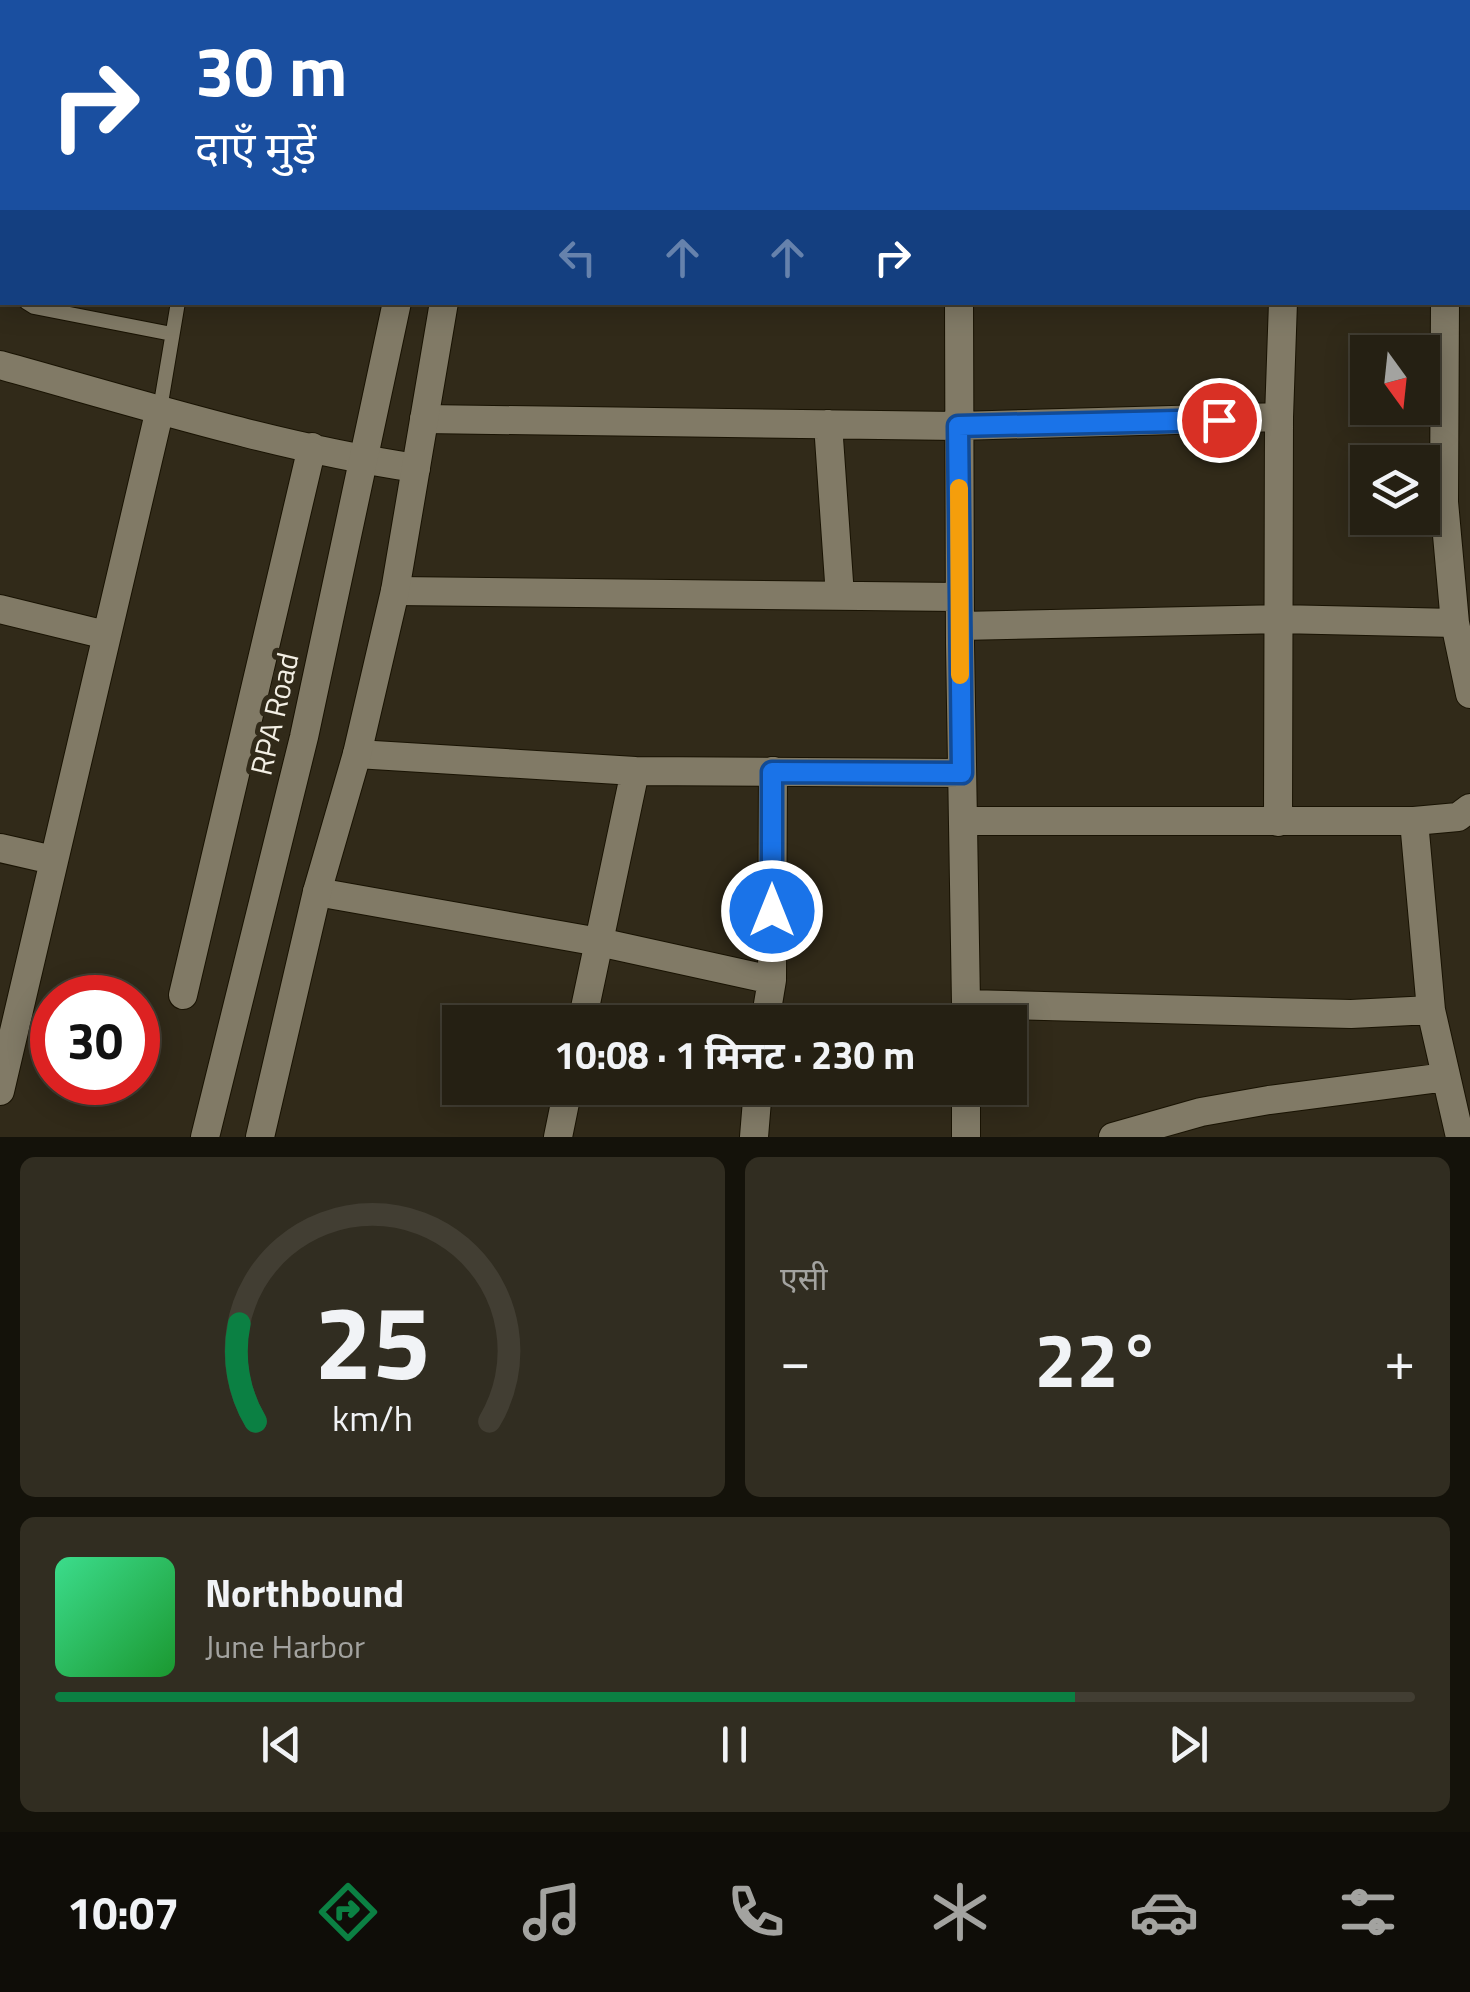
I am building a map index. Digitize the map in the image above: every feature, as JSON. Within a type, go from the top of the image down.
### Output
[{"type":"street","name":"RPA Road","points":[[206,1137],[304,736],[396,305]]},
{"type":"street","points":[[260,1137],[317,892],[357,754],[396,591],[443,305]]},
{"type":"street","points":[[959,305],[966,1005]]},
{"type":"street","points":[[1278,822],[1278,417],[1282,305]]},
{"type":"street","points":[[1445,305],[1457,502],[1455,623],[1470,694]]},
{"type":"street","points":[[0,365],[160,410],[364,460],[416,468]]},
{"type":"street","points":[[0,1091],[160,410]]},
{"type":"street","points":[[424,419],[958,426],[1278,417]]},
{"type":"street","points":[[828,424],[840,596]]},
{"type":"street","points":[[183,994],[312,447]]},
{"type":"street","points":[[396,591],[960,597]]},
{"type":"street","points":[[0,609],[106,634]]},
{"type":"street","points":[[960,626],[1278,619],[1455,623]]},
{"type":"street","points":[[357,754],[635,770],[962,773]]},
{"type":"street","points":[[586,1005],[635,770]]},
{"type":"street","points":[[768,1005],[772,980],[772,772]]},
{"type":"street","points":[[963,821],[1414,821],[1458,817],[1470,808]]},
{"type":"street","points":[[1414,821],[1431,1010],[1460,1137]]},
{"type":"street","points":[[0,848],[53,860]]},
{"type":"street","points":[[317,892],[599,942],[772,980]]},
{"type":"street","points":[[1027,1013],[1351,1014],[1431,1010]]},
{"type":"street","points":[[1113,1137],[1201,1112],[1446,1077]]},
{"type":"street","points":[[558,1137],[565,1105]]},
{"type":"street","points":[[754,1137],[757,1105]]},
{"type":"street","points":[[966,1105],[966,1137]]},
{"type":"lane","points":[[30,305],[172,334]]},
{"type":"lane","points":[[160,410],[177,305]]},
{"type":"slow traffic","points":[[959,488],[960,675]]},
{"type":"route","points":[[772,911],[772,772],[962,773],[958,426],[1219,420]]}]
